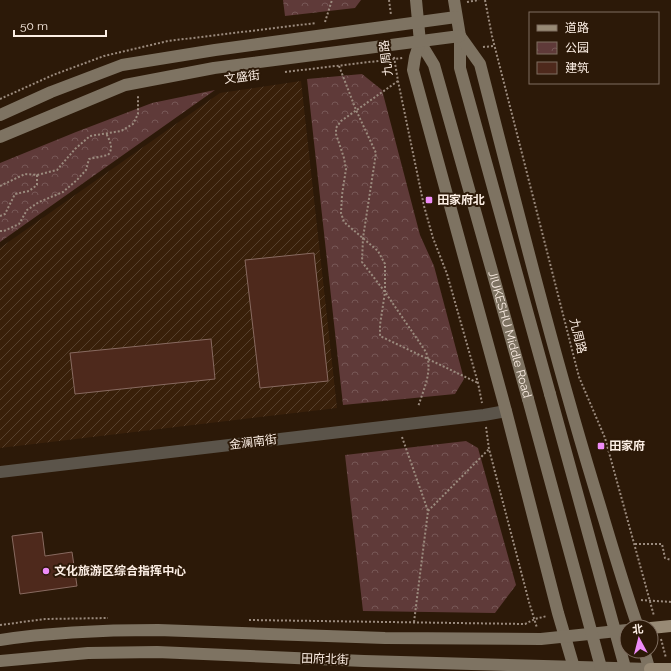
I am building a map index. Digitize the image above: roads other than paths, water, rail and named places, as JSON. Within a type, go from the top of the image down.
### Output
[{"type":"main road","name":"JIUKESHU Middle Road","points":[[416,0],[420,42],[434,65],[528,399],[602,671]]},
{"type":"main road","name":"JIUKESHU Middle Road","points":[[454,0],[460,36],[460,68],[626,671]]},
{"type":"main road","points":[[0,115],[50,92],[122,65],[215,50],[456,17]]},
{"type":"main road","points":[[460,36],[480,64],[534,273],[566,389],[625,590],[635,619]]},
{"type":"main road","name":"文盛街","points":[[0,137],[125,85],[214,68],[460,36]]},
{"type":"main road","points":[[420,42],[415,57],[413,70],[506,411],[558,612],[575,669]]},
{"type":"main road","points":[[659,627],[671,626]]},
{"type":"main road","name":"田府北街","points":[[0,640],[86,631],[122,630],[385,638],[541,639],[619,631]]},
{"type":"main road","name":"田府北街","points":[[0,661],[88,653],[150,652],[575,669],[650,670]]},
{"type":"main road","points":[[647,659],[650,670],[670,669]]},
{"type":"street","name":"金澜南街","points":[[0,472],[484,415],[506,411]]},
{"type":"place","name":"田家府北","points":[[429,200]]},
{"type":"place","name":"田家府","points":[[601,446]]},
{"type":"place","name":"文化旅游区综合指挥中心","points":[[46,571]]}]
